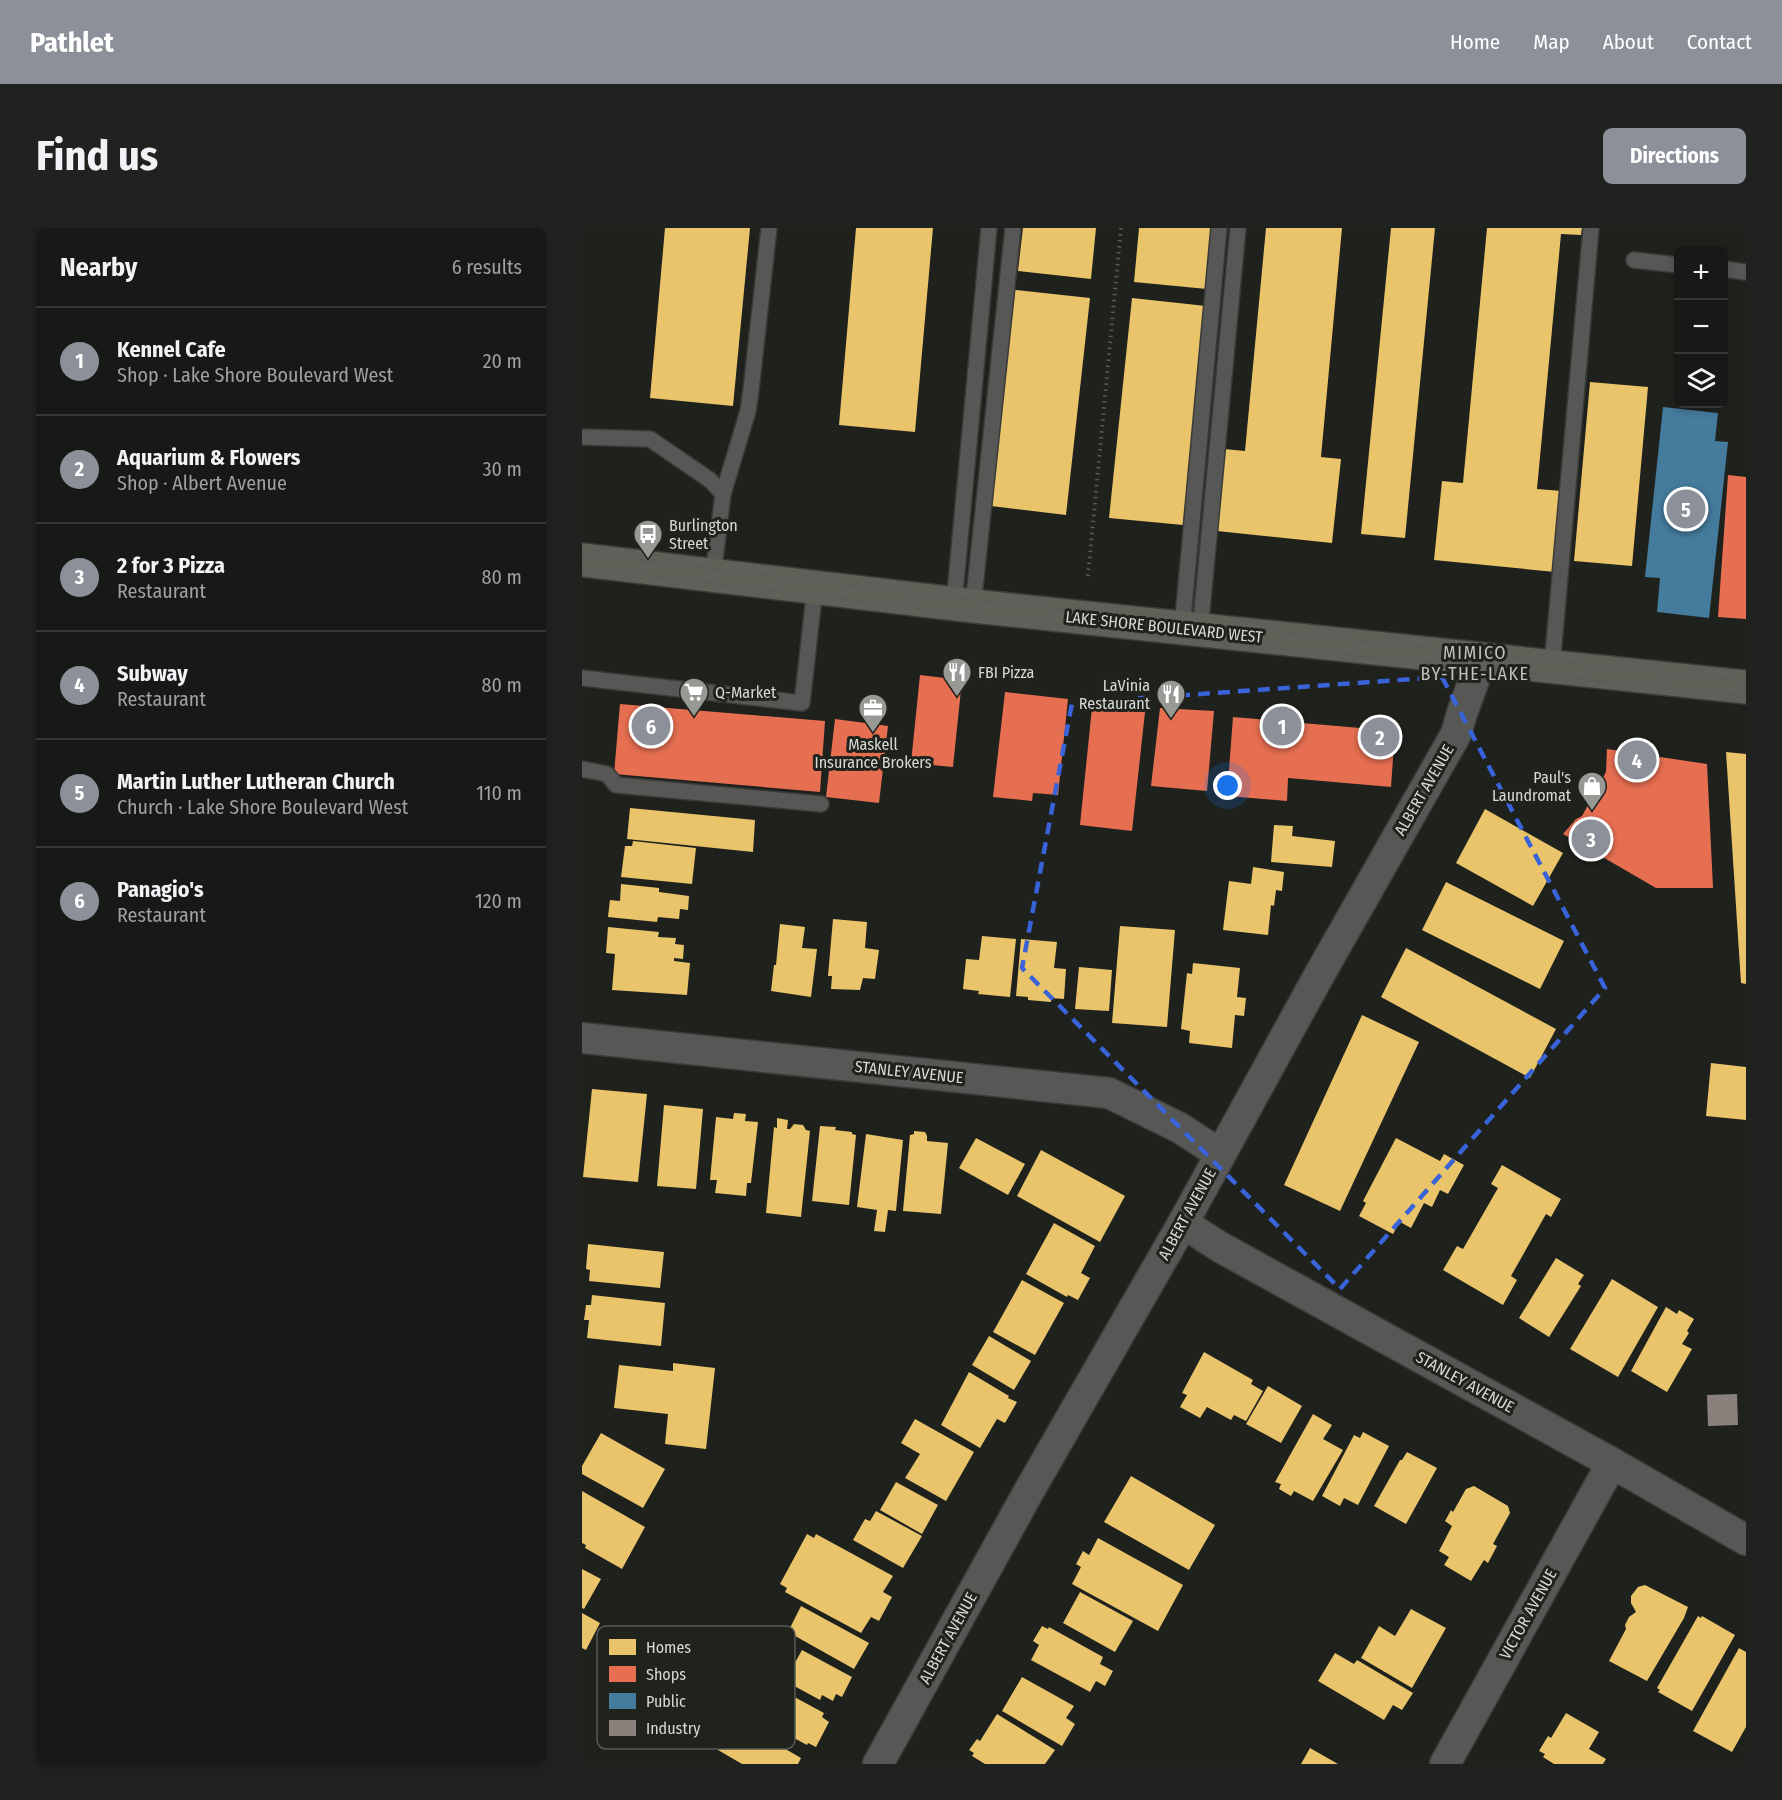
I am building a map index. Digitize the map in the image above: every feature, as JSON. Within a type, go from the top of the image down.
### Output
[{"type":"main road","name":"LAKE SHORE BOULEVARD WEST","points":[[582,560],[1191,630],[1416,654],[1482,658],[1746,687]]},
{"type":"street","name":"ALBERT AVENUE","points":[[878,1764],[1029,1491],[1183,1223],[1317,979],[1456,734],[1482,658]]},
{"type":"street","name":"STANLEY AVENUE","points":[[582,1038],[1109,1093],[1180,1128],[1220,1154]]},
{"type":"street","name":"STANLEY AVENUE","points":[[1183,1223],[1220,1247],[1612,1463],[1746,1540]]},
{"type":"street","name":"VICTOR AVENUE","points":[[1445,1764],[1612,1463]]},
{"type":"lane","points":[[713,576],[723,494],[752,390],[769,228]]},
{"type":"lane","points":[[964,605],[989,228]]},
{"type":"lane","points":[[964,605],[1013,228]]},
{"type":"lane","points":[[1191,630],[1218,228]]},
{"type":"lane","points":[[1191,630],[1238,228]]},
{"type":"lane","points":[[1552,666],[1591,228]]},
{"type":"lane","points":[[1634,260],[1674,265]]},
{"type":"lane","points":[[1728,270],[1746,272]]},
{"type":"lane","points":[[582,437],[650,439],[710,480],[723,494]]},
{"type":"lane","points":[[582,678],[802,703],[815,588]]},
{"type":"lane","points":[[582,769],[607,774],[616,785],[820,804]]},
{"type":"path","points":[[1088,576],[1121,228]]},
{"type":"highlighted area","points":[[1442,677],[1605,988],[1340,1289],[1022,968],[1072,703]]},
{"type":"building: Homes","points":[[665,228],[750,228],[733,406],[650,398]]},
{"type":"building: Homes","points":[[856,228],[933,228],[915,432],[839,425]]},
{"type":"building: Homes","points":[[1023,228],[1096,228],[1091,279],[1018,271]]},
{"type":"building: Homes","points":[[1139,228],[1212,228],[1207,289],[1134,282]]},
{"type":"building: Homes","points":[[1266,228],[1342,228],[1321,457],[1341,459],[1332,543],[1217,531],[1224,449],[1245,451]]},
{"type":"building: Homes","points":[[1391,228],[1435,228],[1405,538],[1361,534]]},
{"type":"building: Homes","points":[[1487,228],[1582,228],[1581,235],[1561,234],[1537,489],[1562,491],[1555,572],[1434,560],[1442,481],[1463,483]]},
{"type":"building: Homes","points":[[1015,290],[1090,298],[1066,515],[991,506]]},
{"type":"building: Homes","points":[[1132,298],[1206,306],[1183,525],[1109,518]]},
{"type":"building: Homes","points":[[1590,382],[1648,387],[1632,566],[1574,561]]},
{"type":"building: Homes","points":[[1726,752],[1746,754],[1746,984],[1741,983]]},
{"type":"building: Homes","points":[[630,808],[755,820],[753,852],[627,839]]},
{"type":"building: Homes","points":[[1485,809],[1563,853],[1533,906],[1456,863]]},
{"type":"building: Homes","points":[[1274,825],[1293,826],[1292,836],[1335,841],[1332,867],[1271,862]]},
{"type":"building: Homes","points":[[633,841],[696,848],[692,884],[621,877],[625,846],[632,846]]},
{"type":"building: Homes","points":[[1253,867],[1284,872],[1282,891],[1276,890],[1274,906],[1271,905],[1268,935],[1223,930],[1229,881],[1251,884]]},
{"type":"building: Homes","points":[[1446,882],[1564,941],[1540,989],[1422,930]]},
{"type":"building: Homes","points":[[621,884],[659,888],[659,892],[689,896],[688,910],[680,909],[679,919],[658,917],[657,922],[608,917],[610,900],[620,901]]},
{"type":"building: Homes","points":[[833,919],[867,922],[865,948],[879,950],[875,979],[863,978],[860,990],[831,989],[832,976],[828,976]]},
{"type":"building: Homes","points":[[780,924],[805,927],[802,948],[817,949],[811,997],[771,991]]},
{"type":"building: Homes","points":[[1120,926],[1175,930],[1167,1027],[1112,1023]]},
{"type":"building: Homes","points":[[608,927],[659,932],[658,937],[676,938],[675,944],[684,945],[683,959],[674,958],[674,961],[690,963],[687,995],[612,990],[615,954],[606,953]]},
{"type":"building: Homes","points":[[982,936],[1016,939],[1010,997],[978,994],[979,991],[963,989],[966,959],[979,960]]},
{"type":"building: Homes","points":[[1021,939],[1057,942],[1054,968],[1066,969],[1064,999],[1051,998],[1051,1002],[1028,1000],[1028,997],[1016,996]]},
{"type":"building: Homes","points":[[1406,948],[1556,1029],[1530,1078],[1381,997]]},
{"type":"building: Homes","points":[[1193,963],[1240,968],[1237,997],[1246,998],[1244,1016],[1235,1015],[1232,1048],[1189,1043],[1190,1031],[1181,1029],[1187,973],[1192,974]]},
{"type":"building: Homes","points":[[1079,967],[1112,970],[1109,1011],[1075,1009]]},
{"type":"building: Homes","points":[[1362,1015],[1419,1042],[1340,1211],[1284,1185]]},
{"type":"building: Homes","points":[[1711,1063],[1746,1067],[1746,1120],[1706,1116]]},
{"type":"building: Homes","points":[[592,1089],[647,1094],[638,1182],[583,1177]]},
{"type":"building: Homes","points":[[664,1105],[703,1109],[696,1189],[657,1186]]},
{"type":"building: Homes","points":[[734,1113],[746,1114],[745,1121],[758,1122],[751,1183],[747,1183],[746,1196],[715,1193],[717,1180],[710,1180],[716,1117],[733,1119]]},
{"type":"building: Homes","points":[[777,1118],[788,1120],[787,1129],[794,1124],[803,1125],[806,1130],[810,1131],[801,1217],[766,1213],[774,1127],[777,1128]]},
{"type":"building: Homes","points":[[820,1126],[836,1127],[835,1130],[852,1132],[856,1135],[849,1205],[812,1201]]},
{"type":"building: Homes","points":[[914,1131],[925,1132],[927,1141],[948,1143],[941,1214],[903,1211],[910,1135],[914,1134]]},
{"type":"building: Homes","points":[[866,1134],[903,1140],[896,1211],[888,1210],[885,1232],[874,1231],[877,1210],[857,1207]]},
{"type":"building: Homes","points":[[976,1138],[1025,1164],[1008,1195],[959,1168]]},
{"type":"building: Homes","points":[[1396,1138],[1440,1161],[1444,1154],[1464,1165],[1448,1194],[1440,1190],[1432,1207],[1424,1203],[1411,1228],[1400,1222],[1393,1234],[1359,1216],[1366,1203],[1363,1201]]},
{"type":"building: Homes","points":[[1041,1150],[1125,1196],[1100,1242],[1017,1196]]},
{"type":"building: Homes","points":[[1502,1165],[1561,1199],[1551,1217],[1546,1214],[1511,1276],[1517,1280],[1503,1305],[1443,1270],[1457,1246],[1463,1249],[1498,1188],[1491,1184]]},
{"type":"building: Homes","points":[[1054,1223],[1095,1246],[1081,1273],[1090,1278],[1078,1300],[1068,1295],[1067,1297],[1026,1274]]},
{"type":"building: Homes","points":[[588,1244],[664,1252],[660,1288],[589,1281],[590,1270],[586,1269]]},
{"type":"building: Homes","points":[[1556,1258],[1584,1275],[1578,1284],[1581,1286],[1549,1337],[1519,1318]]},
{"type":"building: Homes","points":[[1612,1279],[1658,1307],[1618,1377],[1570,1349]]},
{"type":"building: Homes","points":[[1022,1280],[1064,1303],[1035,1355],[993,1332]]},
{"type":"building: Homes","points":[[592,1295],[665,1303],[661,1346],[587,1338],[589,1320],[584,1320],[586,1305],[591,1305]]},
{"type":"building: Homes","points":[[1666,1307],[1677,1314],[1679,1310],[1694,1319],[1682,1344],[1692,1349],[1667,1392],[1631,1371]]},
{"type":"building: Homes","points":[[989,1336],[1031,1361],[1014,1390],[972,1365]]},
{"type":"building: Homes","points":[[1204,1352],[1253,1380],[1251,1384],[1263,1391],[1246,1421],[1234,1415],[1231,1420],[1207,1407],[1200,1418],[1180,1407],[1187,1395],[1182,1393]]},
{"type":"building: Homes","points":[[673,1363],[715,1368],[706,1449],[665,1444],[668,1414],[614,1408],[619,1365],[673,1371]]},
{"type":"building: Homes","points":[[969,1372],[1017,1402],[1005,1423],[997,1419],[980,1448],[941,1425]]},
{"type":"building: Homes","points":[[1268,1386],[1302,1406],[1281,1443],[1246,1424]]},
{"type":"building: Homes","points":[[1313,1414],[1332,1425],[1323,1439],[1343,1450],[1313,1501],[1294,1491],[1291,1496],[1279,1489],[1281,1484],[1275,1482]]},
{"type":"building: Homes","points":[[915,1419],[974,1452],[946,1501],[905,1478],[920,1454],[901,1443]]},
{"type":"building: Homes","points":[[1363,1432],[1389,1446],[1358,1505],[1344,1498],[1340,1506],[1322,1496],[1354,1435],[1360,1438]]},
{"type":"building: Homes","points":[[601,1433],[665,1469],[643,1508],[582,1474],[582,1466]]},
{"type":"building: Homes","points":[[1407,1452],[1437,1468],[1406,1524],[1374,1506],[1400,1460]]},
{"type":"building: Homes","points":[[1131,1476],[1215,1525],[1189,1570],[1104,1522]]},
{"type":"building: Homes","points":[[896,1482],[938,1505],[922,1534],[880,1510]]},
{"type":"building: Homes","points":[[1474,1486],[1508,1506],[1510,1513],[1493,1544],[1497,1546],[1488,1563],[1484,1560],[1471,1581],[1444,1565],[1449,1557],[1439,1551],[1452,1526],[1445,1521],[1466,1489]]},
{"type":"building: Homes","points":[[582,1491],[645,1527],[622,1569],[585,1548],[586,1545],[582,1543]]},
{"type":"building: Homes","points":[[876,1511],[922,1536],[903,1568],[853,1540],[865,1519],[870,1521]]},
{"type":"building: Homes","points":[[807,1534],[814,1538],[816,1534],[893,1576],[883,1592],[892,1597],[879,1621],[871,1617],[861,1633],[785,1592],[787,1588],[780,1584]]},
{"type":"building: Homes","points":[[1098,1538],[1183,1585],[1158,1631],[1072,1584],[1081,1567],[1076,1564],[1083,1551],[1089,1555]]},
{"type":"building: Homes","points":[[582,1569],[601,1579],[584,1609],[582,1608]]},
{"type":"building: Homes","points":[[1645,1585],[1688,1607],[1684,1618],[1647,1681],[1609,1661],[1626,1629],[1625,1625],[1629,1617],[1636,1612],[1631,1603],[1631,1596],[1638,1587]]},
{"type":"building: Homes","points":[[1080,1592],[1133,1621],[1115,1652],[1063,1623]]},
{"type":"building: Homes","points":[[801,1606],[869,1643],[854,1669],[795,1636],[795,1626],[791,1626]]},
{"type":"building: Homes","points":[[1411,1609],[1446,1628],[1412,1688],[1361,1658],[1379,1626],[1395,1636]]},
{"type":"building: Homes","points":[[582,1613],[600,1623],[586,1650],[582,1648]]},
{"type":"building: Homes","points":[[1698,1616],[1701,1618],[1702,1616],[1735,1635],[1692,1711],[1658,1692],[1660,1690],[1657,1688]]},
{"type":"building: Homes","points":[[1042,1626],[1048,1629],[1049,1627],[1103,1657],[1100,1664],[1113,1671],[1105,1686],[1096,1681],[1090,1692],[1031,1660],[1039,1645],[1033,1641]]},
{"type":"building: Homes","points":[[1739,1648],[1746,1652],[1746,1727],[1732,1752],[1693,1731]]},
{"type":"building: Homes","points":[[802,1650],[852,1677],[842,1697],[836,1694],[833,1701],[822,1695],[820,1700],[795,1686],[795,1663]]},
{"type":"building: Homes","points":[[1335,1653],[1354,1664],[1357,1660],[1413,1693],[1402,1710],[1393,1705],[1384,1720],[1318,1681]]},
{"type":"building: Homes","points":[[1022,1677],[1074,1706],[1066,1718],[1075,1724],[1062,1746],[1002,1711]]},
{"type":"building: Homes","points":[[795,1697],[824,1713],[822,1717],[829,1722],[816,1747],[808,1743],[807,1745],[795,1739]]},
{"type":"building: Homes","points":[[1566,1713],[1599,1732],[1589,1749],[1606,1759],[1603,1764],[1554,1764],[1543,1757],[1545,1754],[1539,1751],[1548,1736],[1551,1738]]},
{"type":"building: Homes","points":[[997,1714],[1055,1750],[1045,1764],[985,1764],[972,1756],[974,1753],[969,1750],[977,1739],[980,1741]]},
{"type":"building: Homes","points":[[1310,1748],[1338,1764],[1301,1764]]},
{"type":"building: Homes","points":[[785,1749],[801,1758],[798,1764],[742,1764],[718,1750]]},
{"type":"building: Shops","points":[[1728,475],[1746,477],[1746,619],[1718,617]]},
{"type":"building: Shops","points":[[920,675],[962,680],[953,767],[911,763]]},
{"type":"building: Shops","points":[[1005,692],[1068,699],[1058,795],[1033,793],[1032,801],[993,797]]},
{"type":"building: Shops","points":[[1093,698],[1146,703],[1132,831],[1080,825]]},
{"type":"building: Shops","points":[[620,704],[825,721],[820,792],[614,774]]},
{"type":"building: Shops","points":[[1160,708],[1214,711],[1207,791],[1151,786]]},
{"type":"building: Shops","points":[[1233,717],[1395,731],[1391,787],[1288,778],[1287,801],[1227,796]]},
{"type":"building: Shops","points":[[835,719],[888,726],[879,803],[826,797]]},
{"type":"building: Shops","points":[[1607,749],[1707,764],[1713,888],[1656,888],[1563,834],[1576,819],[1582,816],[1606,772]]},
{"type":"building: Public","points":[[1663,407],[1718,413],[1715,441],[1728,442],[1709,618],[1657,612],[1660,578],[1645,577]]},
{"type":"building: Industry","points":[[1737,1394],[1738,1425],[1708,1426],[1707,1395]]},
{"type":"tram line","points":[[582,553],[974,600],[1746,681]]},
{"type":"tram line","points":[[582,568],[1087,628],[1746,696]]},
{"type":"place","name":"Martin Luther Lutheran Church","points":[[1686,509]]},
{"type":"place","name":"Burlington Street","points":[[648,560]]},
{"type":"place","name":"FBI Pizza","points":[[957,698]]},
{"type":"place","name":"Q-Market","points":[[694,718]]},
{"type":"place","name":"LaVinia Restaurant","points":[[1171,720]]},
{"type":"place","name":"Panagio's","points":[[651,726]]},
{"type":"place","name":"Kennel Cafe","points":[[1282,726]]},
{"type":"place","name":"Maskell Insurance Brokers","points":[[873,734]]},
{"type":"place","name":"Aquarium & Flowers","points":[[1380,737]]},
{"type":"place","name":"Subway","points":[[1637,760]]},
{"type":"place","name":"Paul's Laundromat","points":[[1592,812]]},
{"type":"place","name":"2 for 3 Pizza","points":[[1591,839]]},
{"type":"district","name":"MIMICO BY-THE-LAKE","points":[[1475,663]]}]
